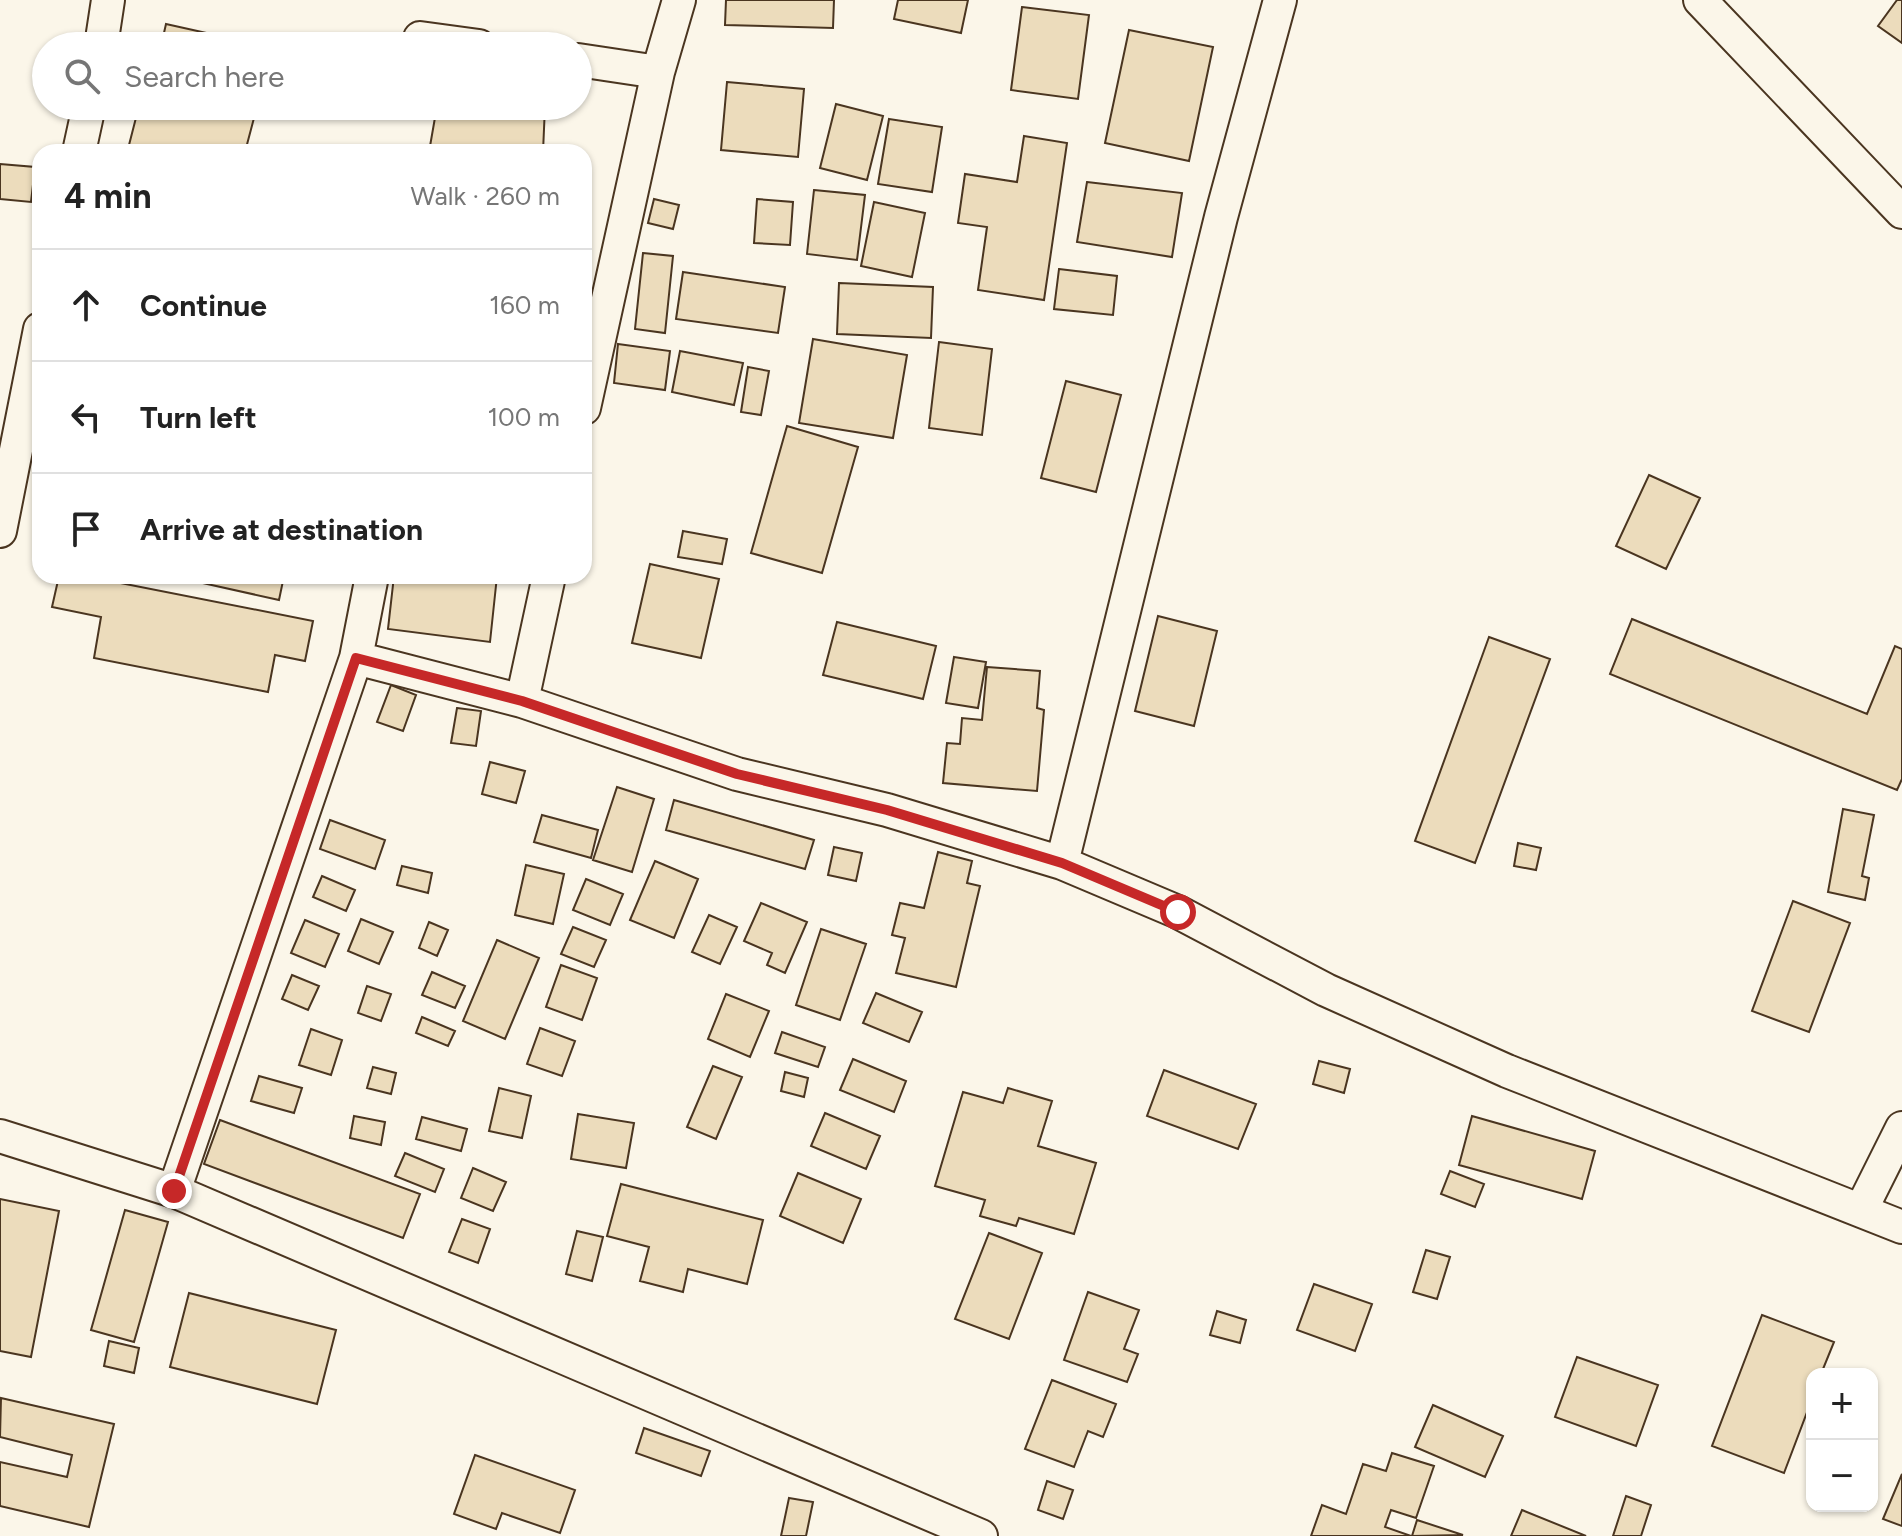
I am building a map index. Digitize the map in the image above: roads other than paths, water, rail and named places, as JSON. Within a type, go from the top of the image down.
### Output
[{"type":"street","points":[[103,32],[108,0]]},
{"type":"street","points":[[592,372],[658,72],[679,0]]},
{"type":"street","points":[[1062,863],[1221,217],[1280,0]]},
{"type":"street","points":[[1700,0],[1902,212]]},
{"type":"street","points":[[592,62],[658,72]]},
{"type":"street","points":[[81,144],[86,120]]},
{"type":"street","points":[[0,531],[32,369]]},
{"type":"street","points":[[174,1191],[356,658],[370,584]]},
{"type":"street","points":[[522,701],[547,584]]},
{"type":"street","points":[[356,658],[522,701],[737,774],[887,810],[1062,863],[1178,912],[1326,990],[1507,1071],[1902,1227]]},
{"type":"street","points":[[1861,1210],[1902,1128]]},
{"type":"street","points":[[0,1136],[174,1191],[981,1536]]}]
